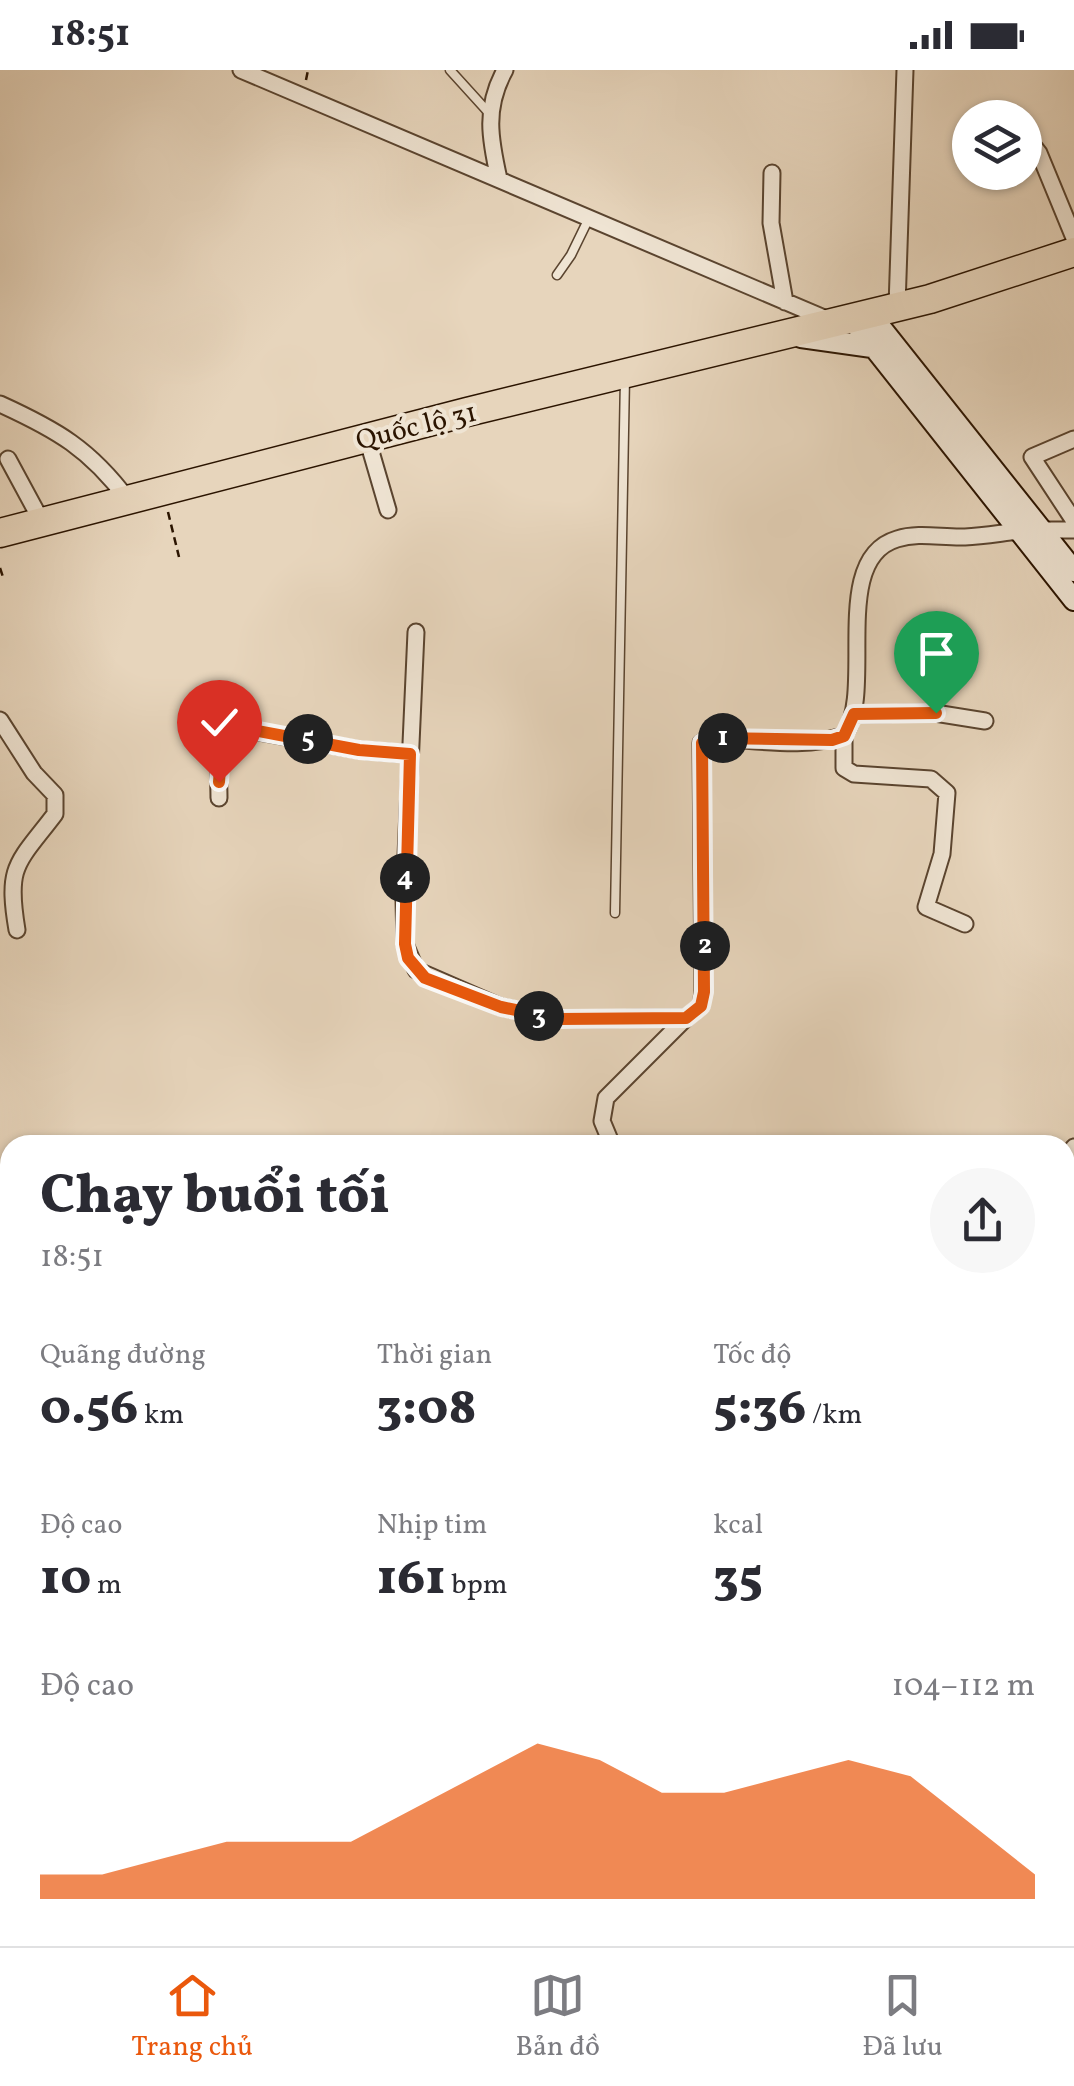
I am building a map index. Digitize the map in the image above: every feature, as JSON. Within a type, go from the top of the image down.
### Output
[{"type":"highway","name":"Quốc lộ 31","points":[[0,533],[625,373],[930,300],[1074,252]]},
{"type":"street","points":[[499,180],[489,113],[505,70]]},
{"type":"street","points":[[897,306],[905,70]]},
{"type":"street","points":[[252,72],[785,302],[851,318],[880,344],[1074,571]]},
{"type":"street","points":[[1042,160],[1074,238]]},
{"type":"street","points":[[772,172],[771,223],[785,302]]},
{"type":"street","points":[[880,344],[899,321],[930,300]]},
{"type":"street","points":[[779,335],[880,344],[1074,600]]},
{"type":"street","points":[[0,404],[72,440],[108,473],[128,500]]},
{"type":"street","points":[[366,438],[388,510]]},
{"type":"street","points":[[1074,439],[1032,458],[1074,521]]},
{"type":"street","points":[[8,459],[42,522]]},
{"type":"street","points":[[1041,530],[1074,530]]},
{"type":"street","points":[[965,924],[926,907],[942,854],[947,820],[947,793],[942,785],[932,779],[854,774],[844,768],[844,736],[854,714],[856,616],[868,566],[876,550],[902,538],[1019,531]]},
{"type":"street","points":[[416,632],[405,944],[416,970],[425,978],[501,1007],[559,1019],[686,1018]]},
{"type":"street","points":[[854,714],[936,713],[985,722]]},
{"type":"street","points":[[0,720],[34,773],[55,795],[56,804],[54,814],[18,861],[11,883]]},
{"type":"street","points":[[219,798],[224,740],[230,732],[242,728],[359,750],[410,754]]},
{"type":"street","points":[[608,1135],[602,1120],[606,1098],[701,1006],[702,743],[712,738],[791,742],[844,736]]},
{"type":"street","points":[[0,862],[11,883],[17,930]]},
{"type":"lane","points":[[450,70],[489,113]]},
{"type":"lane","points":[[556,275],[571,256],[588,218]]},
{"type":"lane","points":[[616,913],[625,373]]},
{"type":"path","points":[[162,491],[179,557]]},
{"type":"path","points":[[0,568],[2,577]]},
{"type":"route","points":[[219,782],[224,740],[230,732],[242,728],[359,750],[410,754],[405,944],[416,970],[425,978],[501,1007],[559,1019],[595,1022],[686,1018],[701,1006],[704,992],[700,749],[705,739],[832,740],[844,736],[854,714],[936,713]]}]
